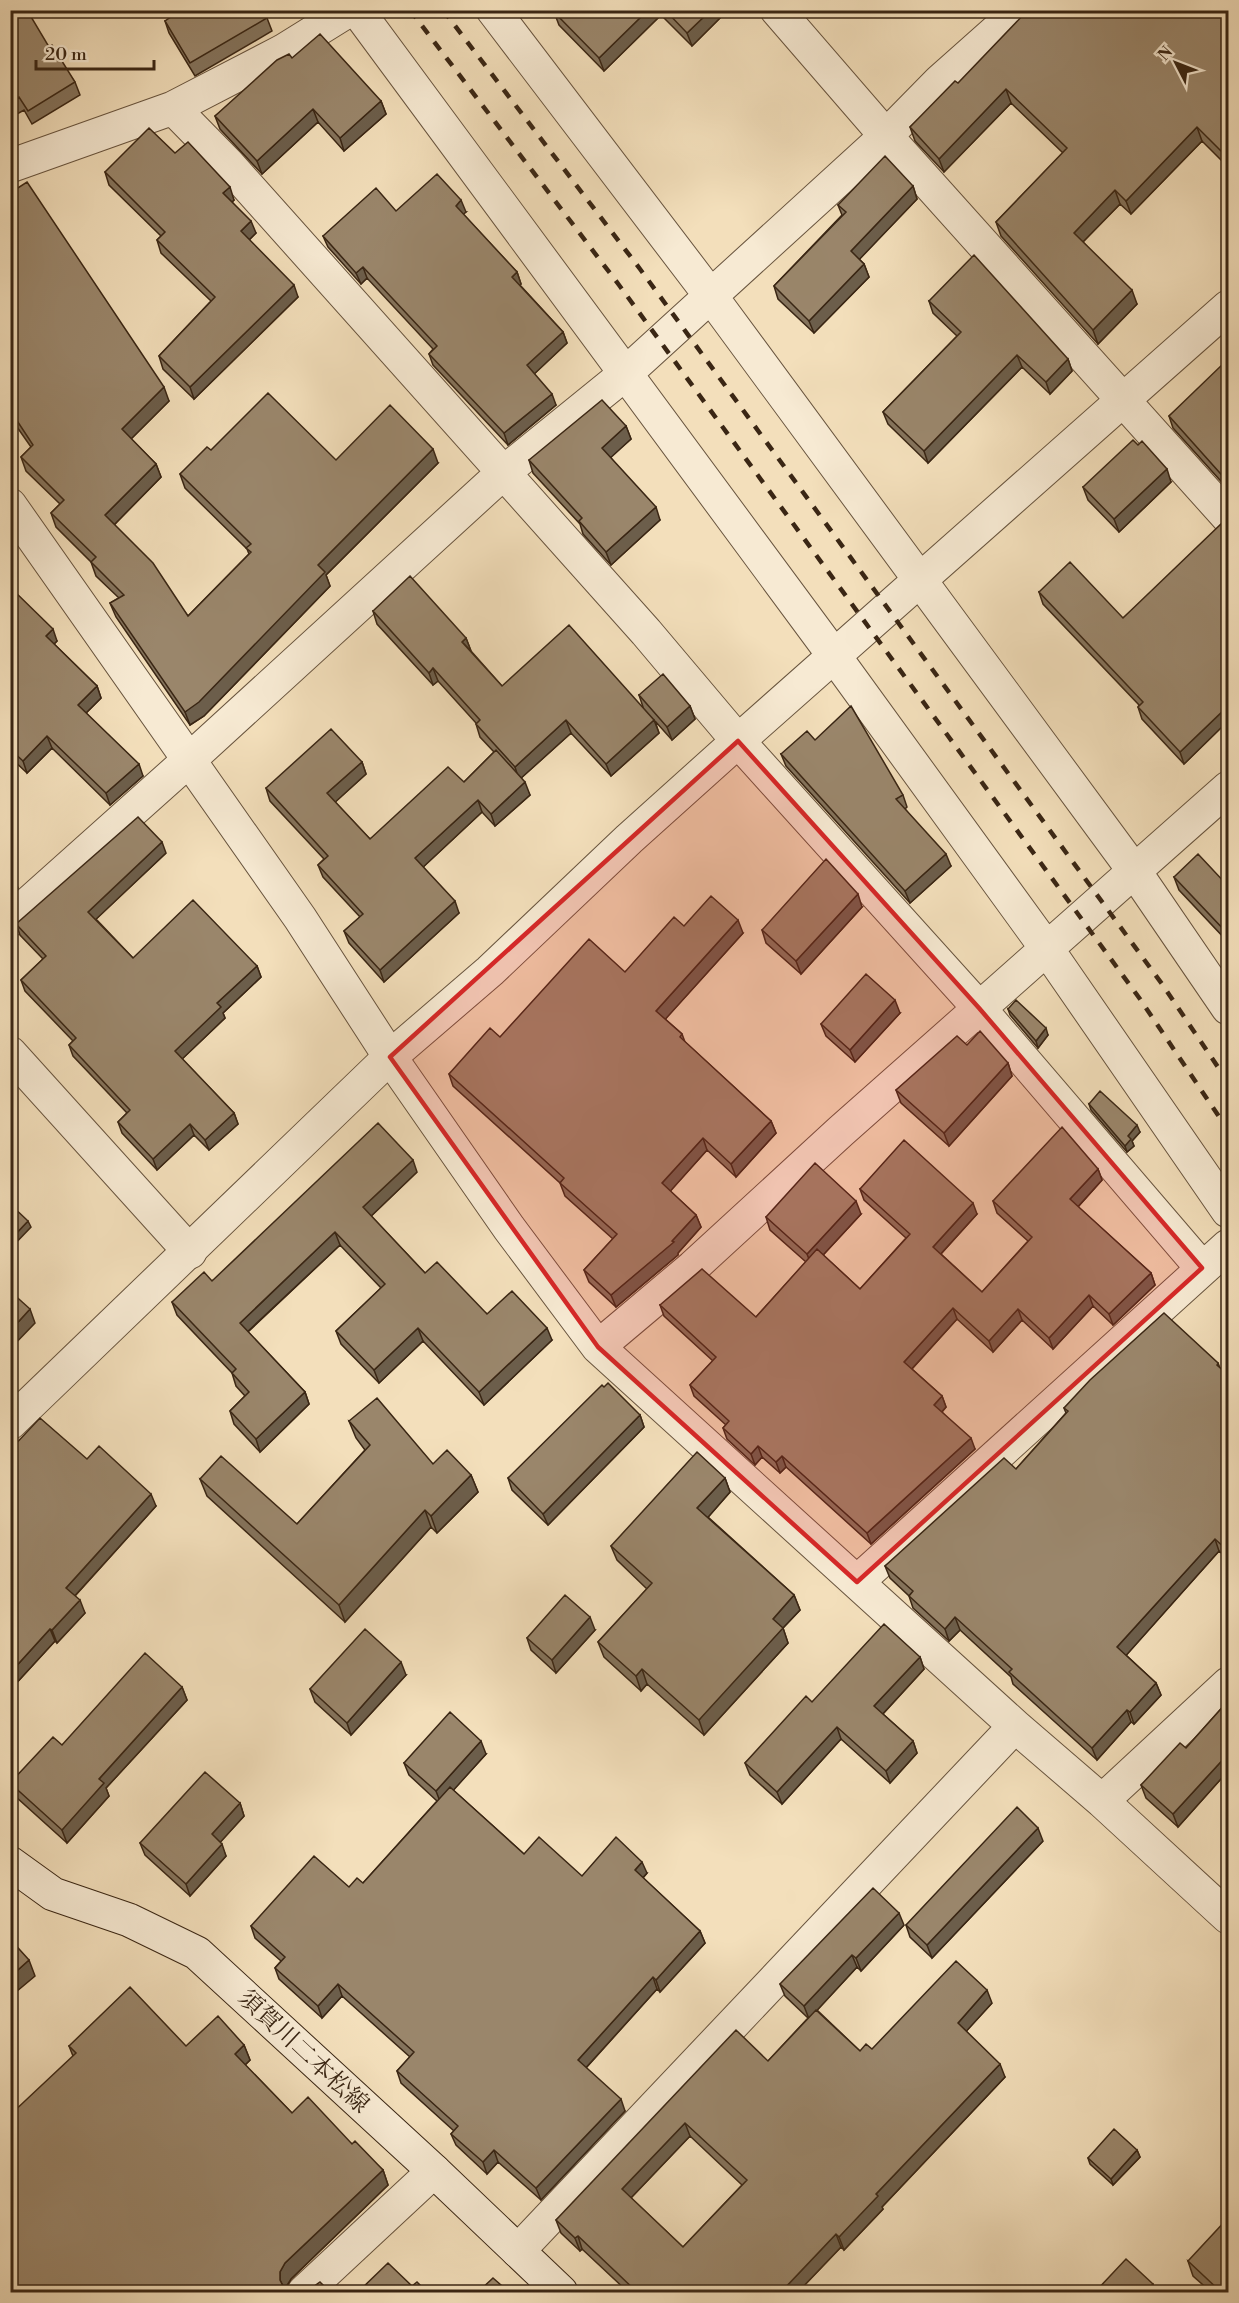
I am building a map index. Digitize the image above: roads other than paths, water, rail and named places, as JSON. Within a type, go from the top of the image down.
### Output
[{"type":"street","points":[[10,166],[173,108],[283,51],[349,10]]},
{"type":"street","points":[[357,10],[835,657],[1047,949],[1228,1211]]},
{"type":"street","points":[[493,10],[710,295],[1135,872],[1228,1008]]},
{"type":"street","points":[[777,10],[886,136],[1228,517]]},
{"type":"street","points":[[10,920],[503,473],[625,374],[886,136],[940,81],[1020,10]]},
{"type":"street","points":[[173,108],[226,163],[646,632],[738,741],[979,1008],[1202,1268]]},
{"type":"street","points":[[10,1423],[390,1057],[489,971],[629,839],[738,741],[1228,307]]},
{"type":"street","points":[[10,505],[300,918],[390,1057],[509,1228],[598,1347],[1014,1726],[1102,1801],[1228,1917]]},
{"type":"street","points":[[598,1347],[693,1267],[840,1131],[1228,788]]},
{"type":"street","points":[[10,1053],[190,1252]]},
{"type":"street","points":[[857,1582],[1228,1246]]},
{"type":"street","points":[[1102,1801],[1228,1684]]},
{"type":"street","points":[[518,2251],[1014,1726]]},
{"type":"street","name":"須賀川二本松線","points":[[10,1863],[53,1894],[129,1920],[197,1953],[434,2171],[561,2292]]},
{"type":"street","points":[[304,2292],[434,2171]]},
{"type":"railway","points":[[410,10],[619,285],[1140,999],[1228,1130]]},
{"type":"railway","points":[[443,10],[640,269],[1162,984],[1228,1082]]}]
